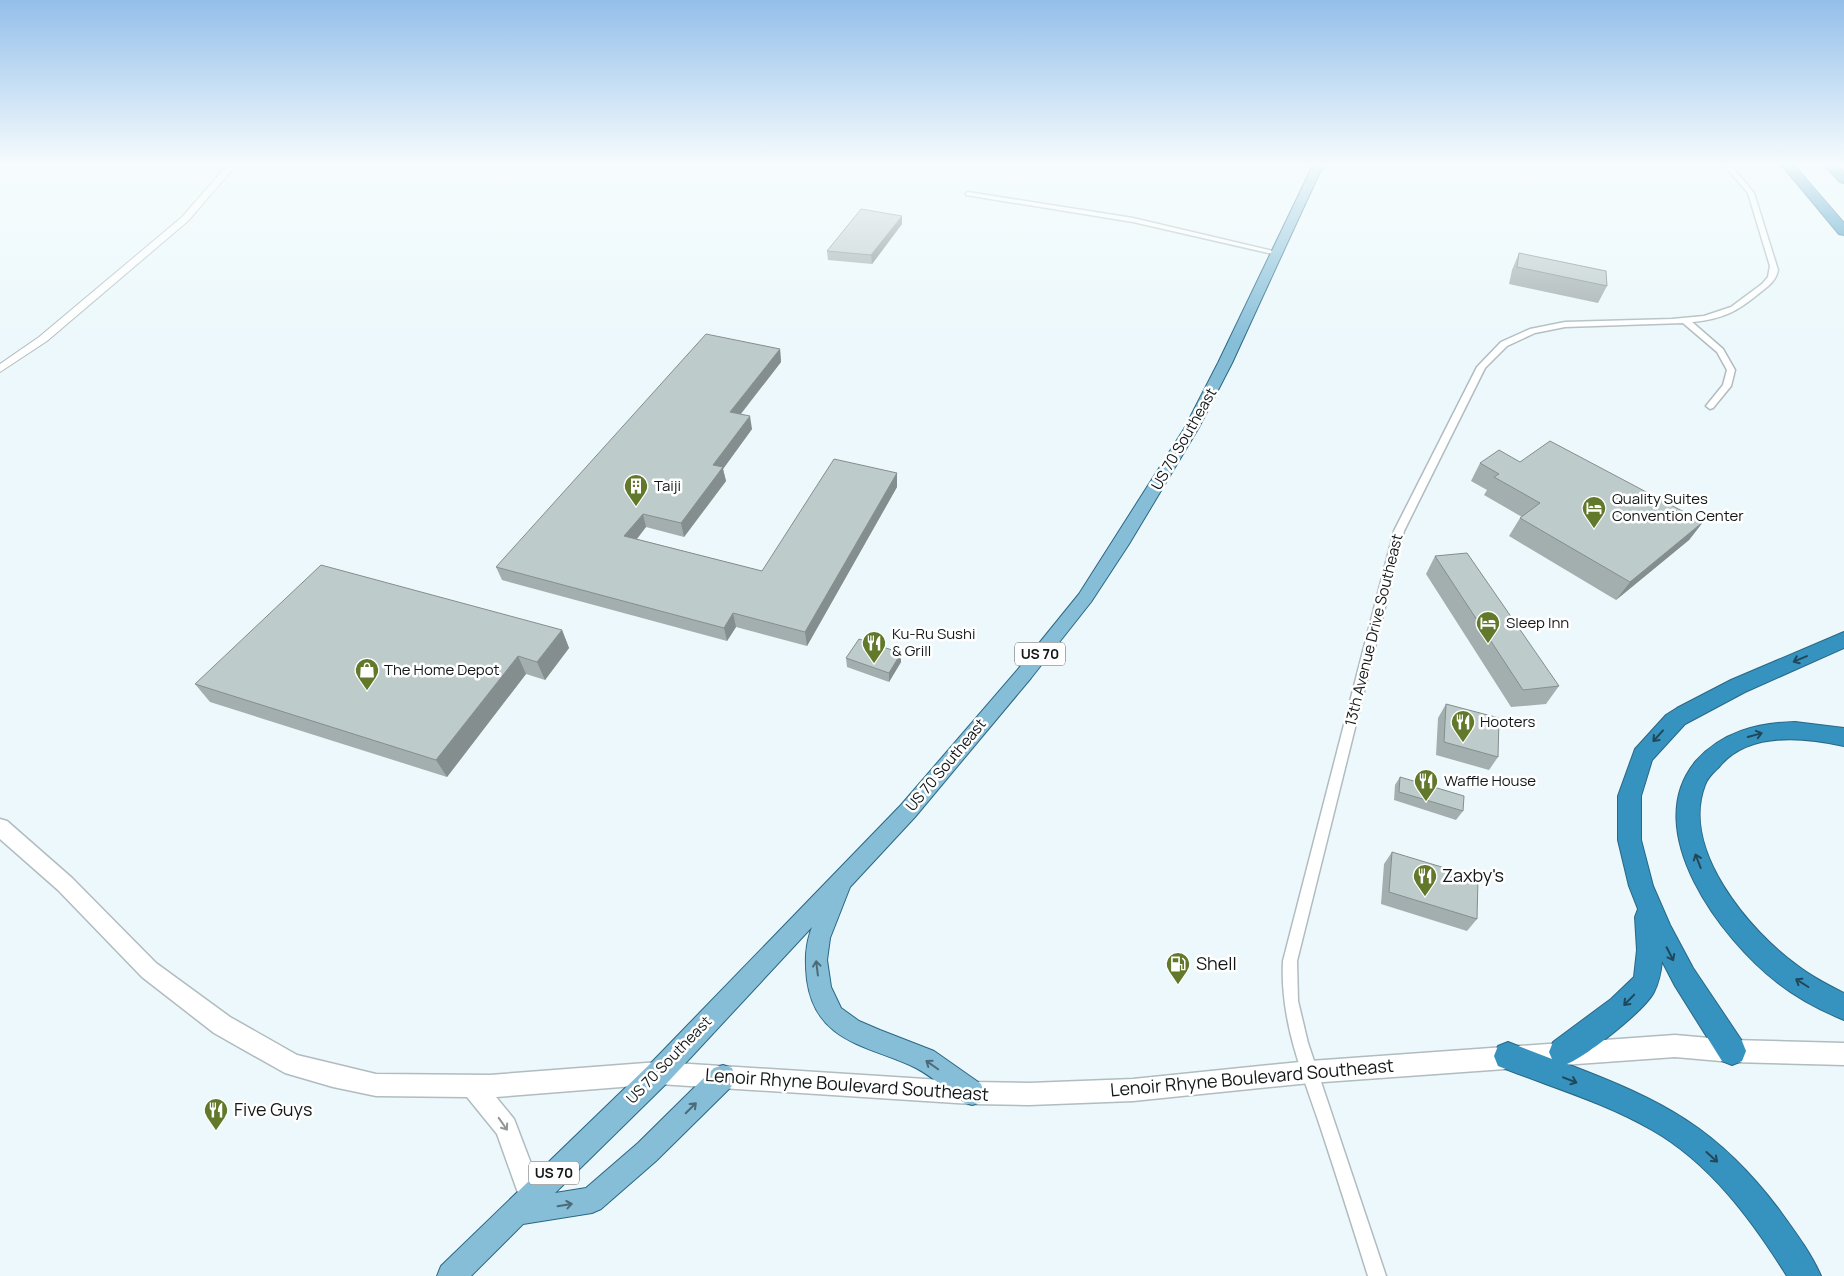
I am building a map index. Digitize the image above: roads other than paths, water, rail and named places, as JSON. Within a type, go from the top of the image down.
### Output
[{"type":"highway","points":[[1563,1052],[1623,1006],[1645,983],[1649,938],[1642,888],[1630,837],[1629,800],[1637,768],[1653,741],[1675,720],[1712,699],[1844,639]]},
{"type":"highway","points":[[1844,737],[1799,731],[1763,733],[1742,739],[1725,747],[1704,764],[1692,782],[1687,802],[1687,821],[1692,844],[1702,872],[1719,901],[1742,930],[1788,975],[1844,1007]]},
{"type":"highway","points":[[1642,888],[1673,960],[1693,995],[1732,1051]]},
{"type":"highway","points":[[1508,1056],[1638,1107],[1690,1138],[1737,1182],[1771,1224],[1805,1276]]},
{"type":"main road","name":"US 70 Southeast","points":[[451,1276],[659,1073],[908,811],[1025,673],[1084,598],[1137,518],[1191,429],[1230,353],[1291,223]]},
{"type":"main road","name":"Lenoir Rhyne Boulevard Southeast","points":[[0,827],[66,884],[149,970],[185,1000],[247,1040],[293,1065],[376,1085],[473,1086],[659,1073],[1006,1094],[1133,1090],[1310,1072],[1563,1052],[1675,1046],[1732,1051],[1844,1054]]},
{"type":"main road","points":[[843,878],[819,938],[816,960],[820,989],[833,1016],[851,1029],[924,1060],[972,1093]]},
{"type":"main road","points":[[473,1086],[506,1126],[524,1204],[592,1200],[647,1152],[723,1077]]},
{"type":"street","points":[[0,369],[43,339],[181,223]]},
{"type":"street","points":[[1144,223],[1277,253]]},
{"type":"street","name":"13th Avenue Drive Southeast","points":[[1377,1276],[1310,1072],[1290,998],[1290,960],[1391,556],[1406,514],[1481,367],[1502,346],[1523,335],[1557,326],[1588,322],[1685,320],[1734,308],[1764,286],[1774,276],[1774,266],[1760,223]]},
{"type":"street","points":[[1685,320],[1720,350],[1731,370],[1727,386],[1710,406]]},
{"type":"place","name":"Taiji","points":[[636,507]]},
{"type":"place","name":"Quality Suites Convention Center","points":[[1594,529]]},
{"type":"place","name":"Sleep Inn","points":[[1488,644]]},
{"type":"place","name":"Ku-Ru Sushi & Grill","points":[[874,664]]},
{"type":"place","name":"The Home Depot","points":[[367,691]]},
{"type":"place","name":"Hooters","points":[[1463,743]]},
{"type":"place","name":"Waffle House","points":[[1426,802]]},
{"type":"place","name":"Zaxby's","points":[[1425,897]]},
{"type":"place","name":"Shell","points":[[1178,985]]},
{"type":"place","name":"Five Guys","points":[[216,1131]]}]
